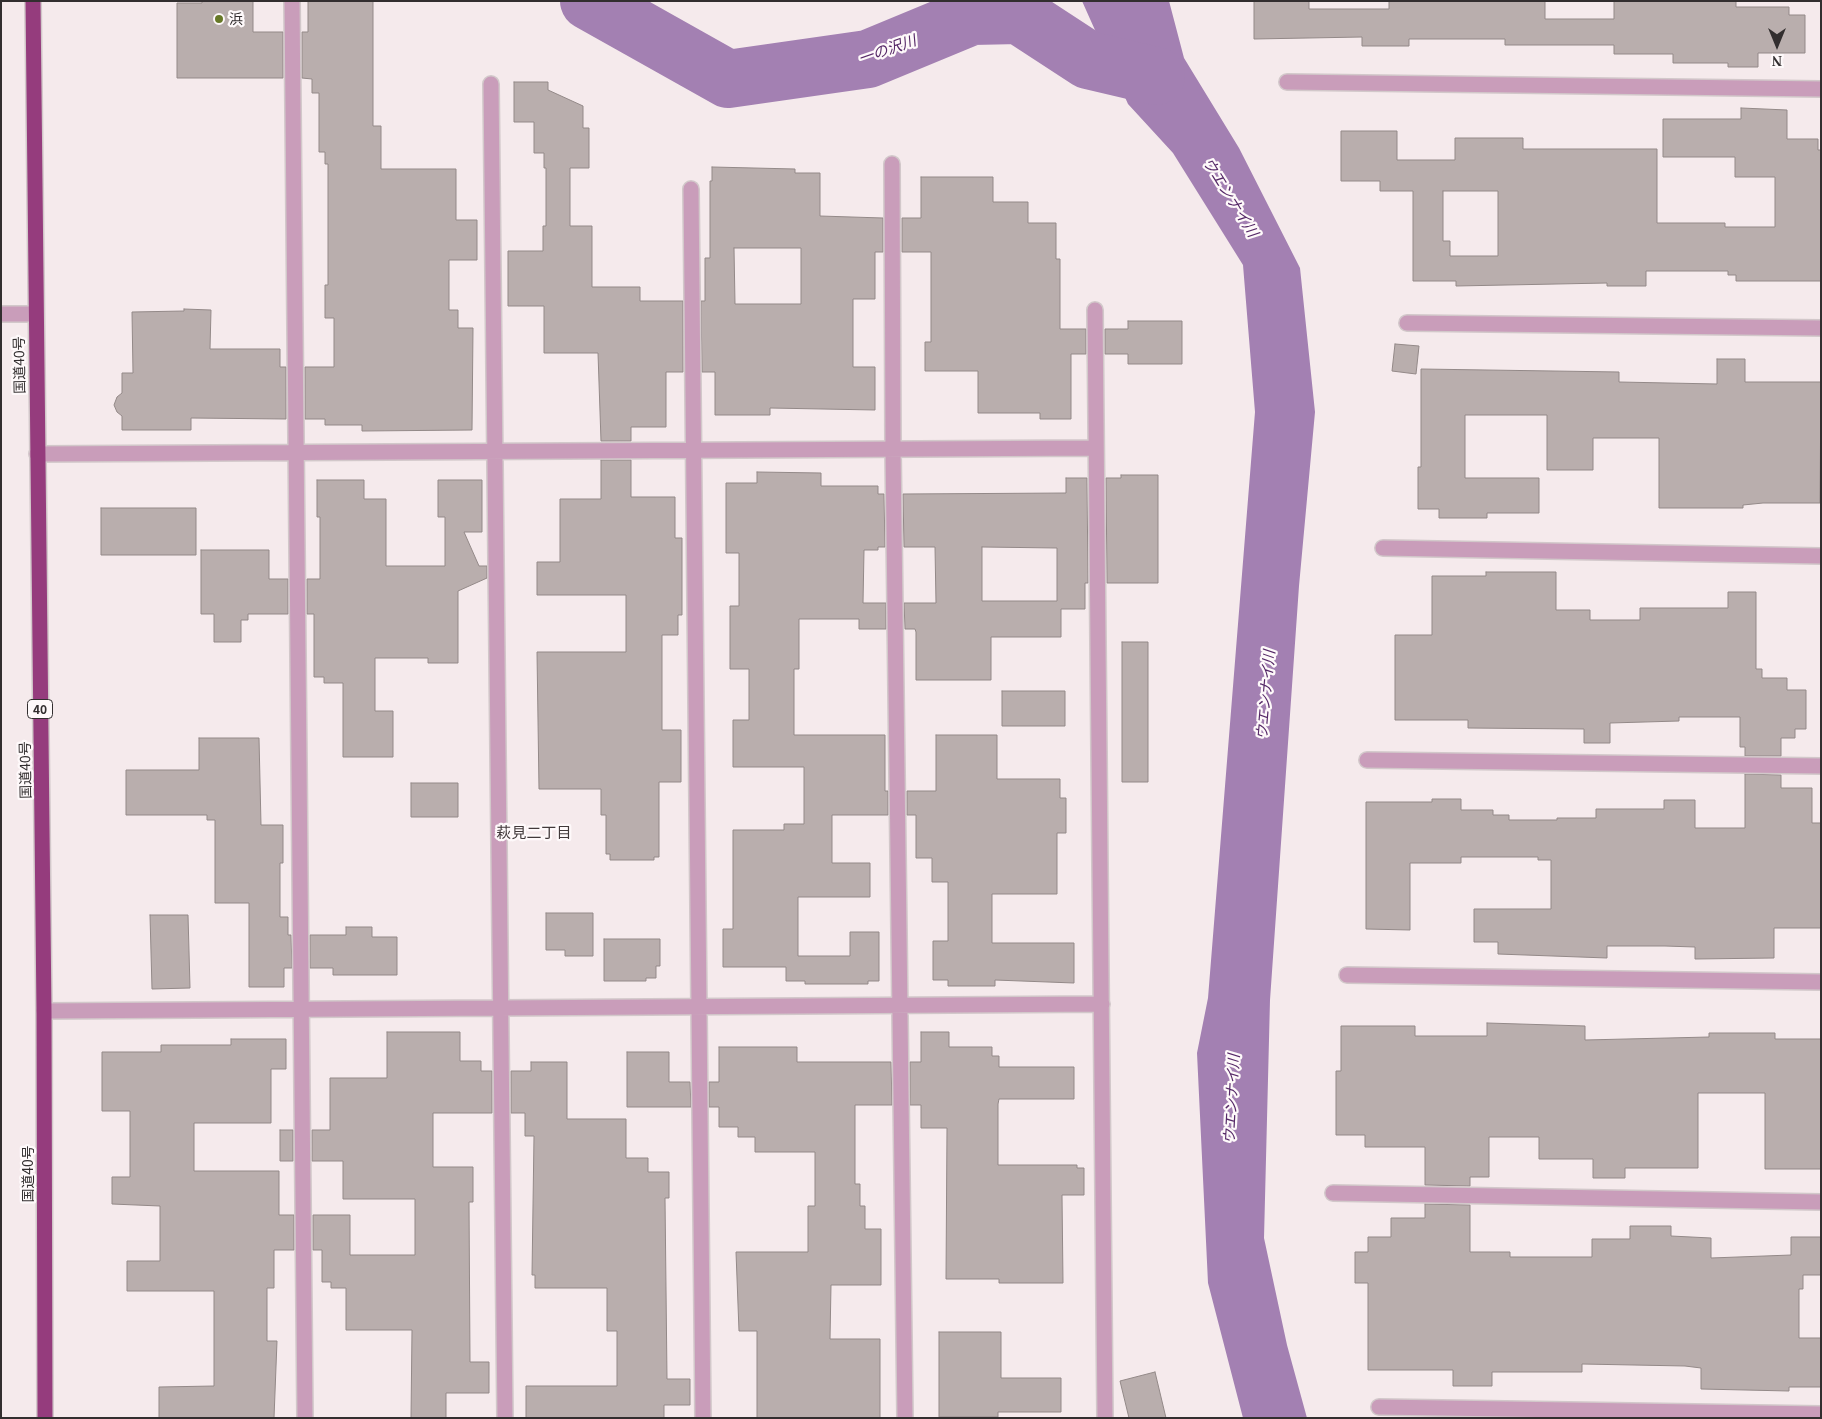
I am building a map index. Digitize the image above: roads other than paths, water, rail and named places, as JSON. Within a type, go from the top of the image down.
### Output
[{"type":"highway","name":"国道40号","points":[[33,1],[44,1011],[45,1418]]},
{"type":"street","points":[[292,1],[304,1418]]},
{"type":"street","points":[[1287,82],[1821,89]]},
{"type":"street","points":[[491,84],[505,1418]]},
{"type":"street","points":[[892,164],[898,1004],[905,1418]]},
{"type":"street","points":[[691,189],[703,1418]]},
{"type":"street","points":[[1095,310],[1094,448],[1102,1004],[1105,1418]]},
{"type":"street","points":[[1,314],[35,314]]},
{"type":"street","points":[[1407,323],[1821,328]]},
{"type":"street","points":[[37,454],[1094,448]]},
{"type":"street","points":[[1383,548],[1821,556]]},
{"type":"street","points":[[1367,760],[1821,766]]},
{"type":"street","points":[[1347,974],[1821,982]]},
{"type":"street","points":[[44,1011],[300,1011],[898,1004],[1102,1004]]},
{"type":"street","points":[[1333,1193],[1821,1202]]},
{"type":"street","points":[[1379,1407],[1821,1414]]},
{"type":"water","name":"ウエンナイ川","points":[[1082,1],[1169,1],[1184,58],[1239,148],[1300,268],[1315,412],[1299,586],[1270,1000],[1264,1238],[1287,1345],[1307,1418],[1243,1418],[1208,1283],[1197,1053],[1208,998],[1255,412],[1243,265],[1173,153],[1128,104]]},
{"type":"waterway","name":"一の沢川","points":[[589,1],[728,79],[868,59],[972,16],[1019,15],[1088,60],[1156,76]]},
{"type":"place","name":"浜","points":[[219,19]]},
{"type":"district","name":"萩見二丁目","points":[[534,832]]}]
